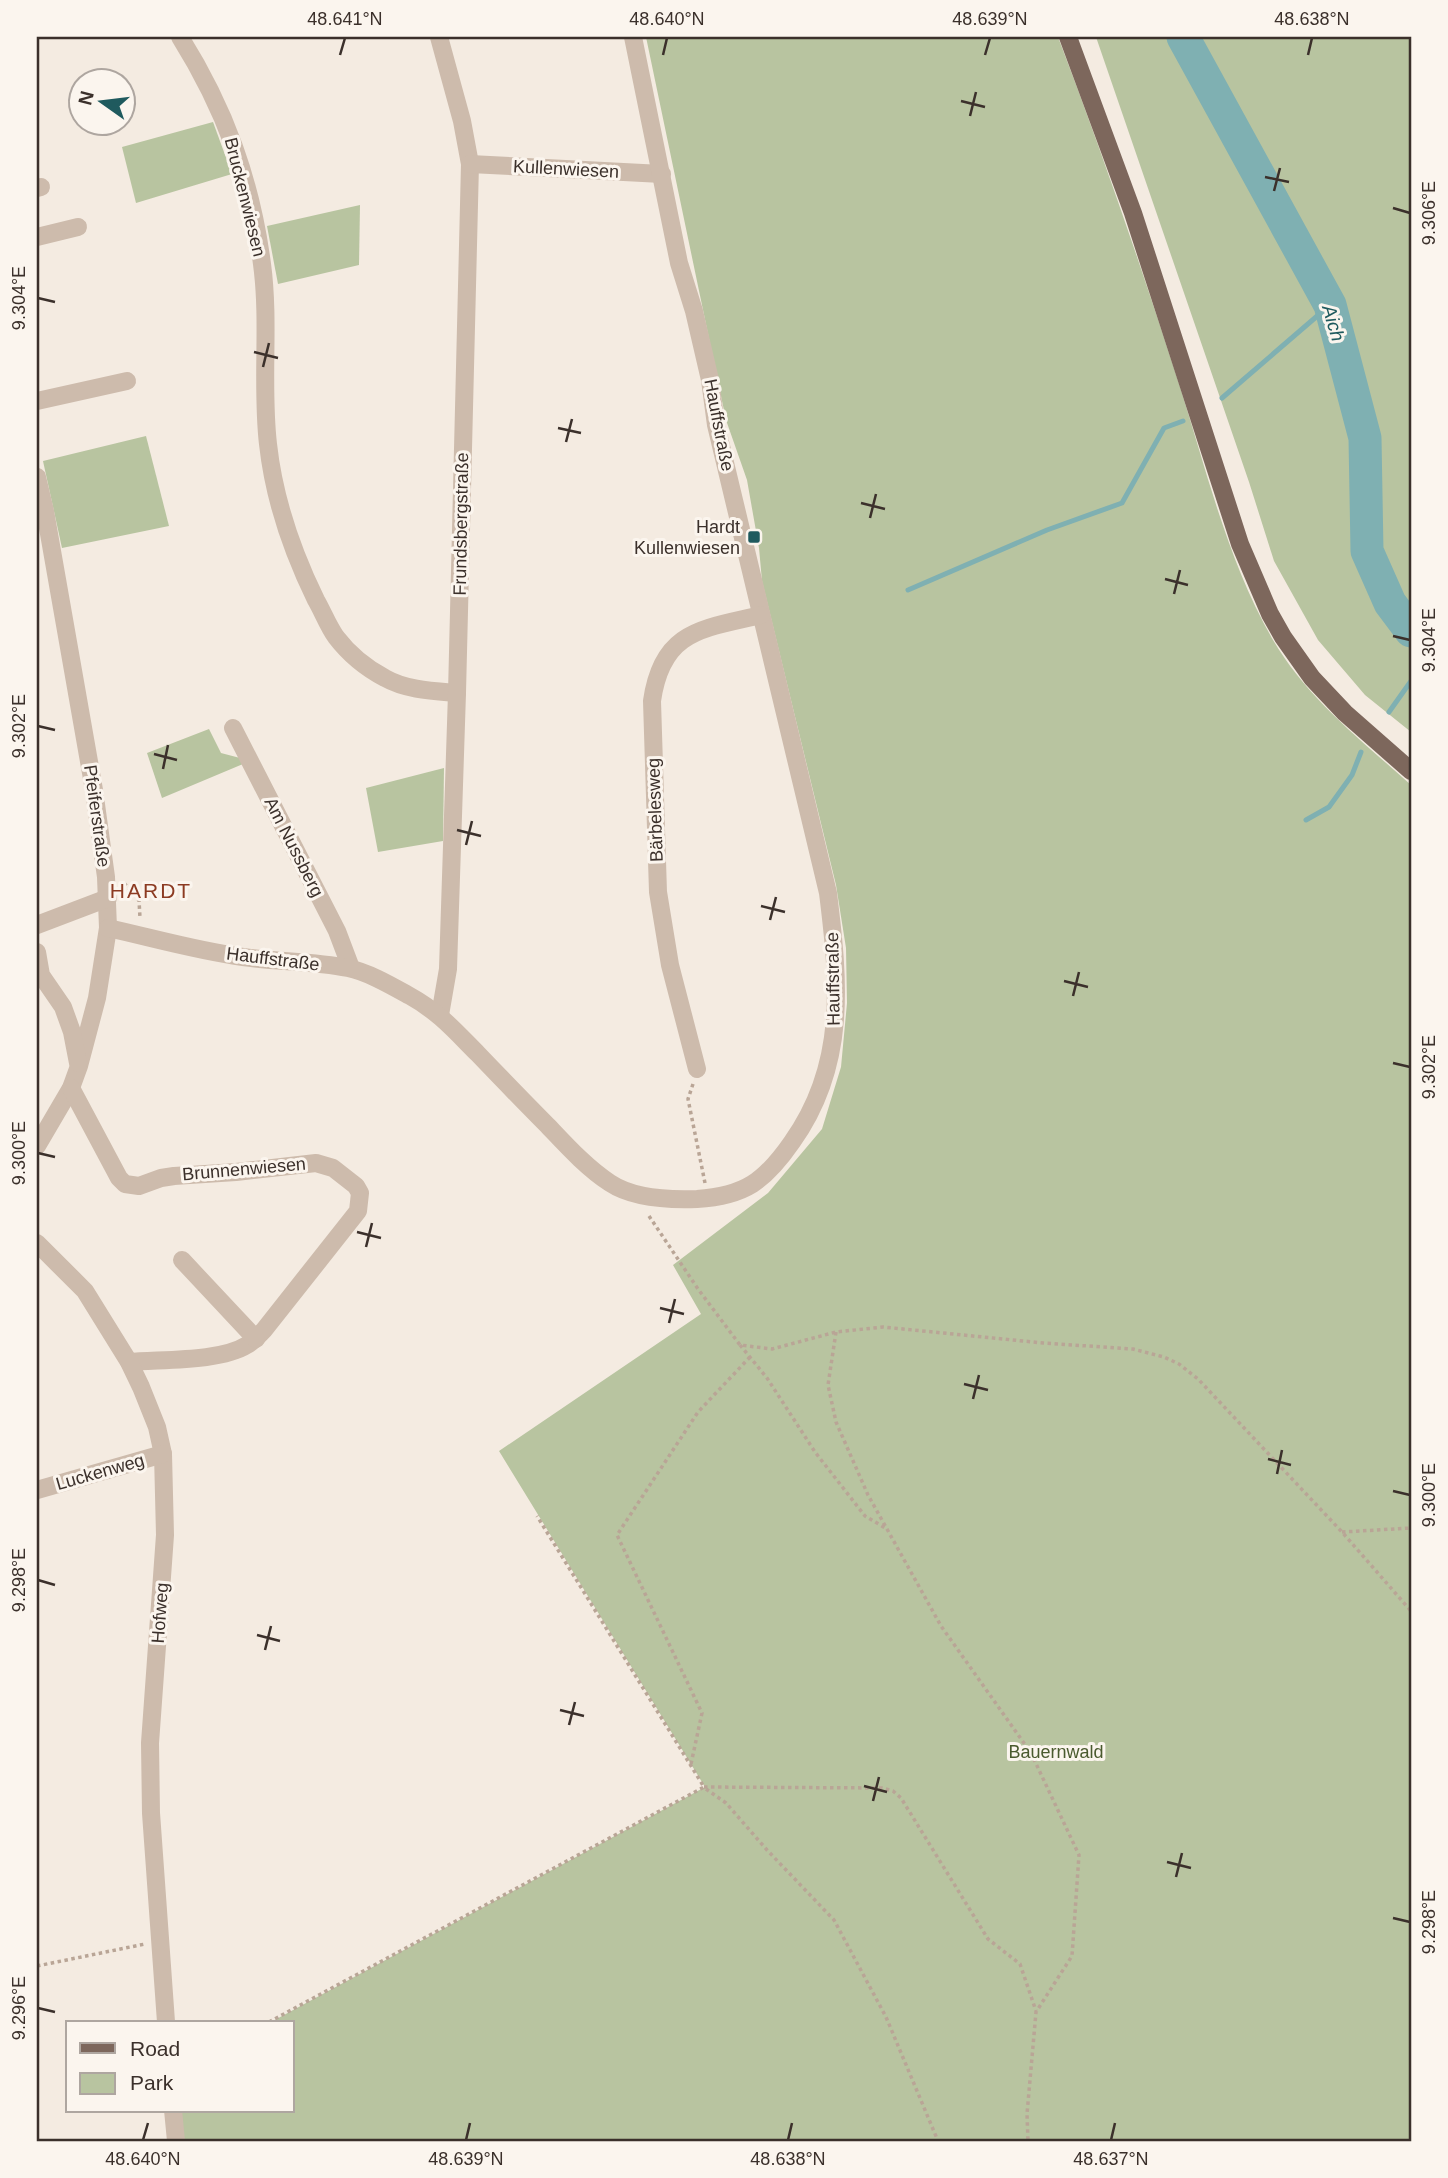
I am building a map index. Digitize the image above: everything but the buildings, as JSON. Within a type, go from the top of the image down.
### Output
[{"type":"main road","points":[[1068,37],[1133,213],[1240,544],[1261,594],[1283,636],[1312,678],[1345,713],[1411,771]]},
{"type":"street","name":"Bruckenwiesen","points":[[180,37],[212,91],[228,129],[243,171],[257,229],[265,306],[268,443],[276,490],[290,543],[335,636],[349,653],[387,680],[424,690],[457,694]]},
{"type":"street","name":"Frundsbergstraße","points":[[439,37],[462,121],[470,164],[457,694],[447,969],[440,1014]]},
{"type":"street","name":"Hauffstraße","points":[[108,928],[240,957],[351,968],[410,996],[440,1014],[572,1152],[611,1184],[634,1194],[682,1200],[734,1193],[758,1182],[779,1161],[802,1129],[820,1094],[834,1043],[835,949],[828,893],[716,425],[710,380],[694,311],[679,263],[633,37]]},
{"type":"street","name":"Kullenwiesen","points":[[470,164],[662,174]]},
{"type":"street","points":[[37,237],[78,227]]},
{"type":"street","points":[[37,401],[127,381]]},
{"type":"street","name":"Pfeiferstraße","points":[[37,477],[94,790],[108,898],[108,928],[97,998],[79,1066],[71,1088],[37,1146]]},
{"type":"street","name":"Bärbelesweg","points":[[697,1069],[670,965],[658,892],[652,701],[656,677],[666,657],[679,643],[701,629],[761,615]]},
{"type":"street","name":"Am Nussberg","points":[[233,728],[337,931],[351,968]]},
{"type":"street","points":[[37,925],[108,898]]},
{"type":"street","points":[[37,952],[41,975],[63,1007],[72,1032],[79,1066]]},
{"type":"street","name":"Brunnenwiesen","points":[[71,1088],[119,1178],[132,1186],[174,1176],[236,1172],[307,1162],[332,1168],[356,1185],[360,1193],[358,1211],[256,1339],[247,1346],[212,1356],[129,1362]]},
{"type":"street","name":"Hofweg","points":[[37,1243],[85,1291],[129,1362],[156,1427],[163,1454],[165,1535],[150,1744],[166,2021]]},
{"type":"street","points":[[182,1260],[256,1339]]},
{"type":"street","name":"Luckenweg","points":[[37,1490],[163,1454]]},
{"type":"street","points":[[173,2112],[176,2141]]},
{"type":"path","points":[[105,870],[121,879],[139,900],[140,918],[135,934]]},
{"type":"path","points":[[697,1069],[688,1099],[709,1198]]},
{"type":"path","points":[[634,1194],[706,1299],[767,1378],[815,1452],[864,1516],[888,1530]]},
{"type":"path","points":[[740,1345],[772,1349],[836,1332],[883,1327],[1133,1349],[1164,1357],[1179,1364],[1198,1379],[1342,1532],[1411,1611]]},
{"type":"path","points":[[836,1332],[828,1385],[836,1422],[868,1495],[941,1626],[1031,1753],[1079,1855],[1072,1956],[1036,2012]]},
{"type":"path","points":[[691,1766],[702,1713],[617,1535],[698,1412],[750,1357]]},
{"type":"path","points":[[537,1516],[704,1787],[726,1803],[834,1920],[886,2017],[938,2141]]},
{"type":"path","points":[[1342,1532],[1411,1528]]},
{"type":"path","points":[[272,2021],[704,1787],[882,1788],[901,1798],[988,1939],[1020,1964],[1036,2012],[1027,2114],[1028,2141]]},
{"type":"path","points":[[37,1966],[161,1940]]},
{"type":"green space","name":"Bauernwald","points":[[646,37],[1058,37],[1136,255],[1231,548],[1257,610],[1273,640],[1302,681],[1336,718],[1411,785],[1411,2141],[182,2141],[177,2112],[294,2112],[294,2021],[273,2021],[705,1787],[499,1451],[701,1314],[673,1265],[768,1193],[822,1129],[841,1067],[847,1003],[846,948],[836,885],[762,581],[747,480],[726,420]]},
{"type":"green space","points":[[1096,37],[1411,37],[1411,732],[1365,695],[1318,640],[1274,561]]},
{"type":"green space","points":[[213,122],[232,174],[136,203],[122,147]]},
{"type":"green space","points":[[360,205],[359,265],[278,284],[267,226]]},
{"type":"green space","points":[[146,436],[169,526],[62,548],[43,461]]},
{"type":"green space","points":[[209,729],[221,753],[240,758],[243,764],[162,798],[147,753]]},
{"type":"green space","points":[[444,768],[443,841],[378,852],[366,788]]},
{"type":"waterway","name":"Aich","points":[[1183,37],[1330,305],[1365,438],[1367,551],[1390,603],[1411,631]]},
{"type":"waterway","points":[[1222,398],[1330,305]]},
{"type":"waterway","points":[[908,590],[1047,530],[1122,503],[1164,428],[1183,421]]},
{"type":"waterway","points":[[1389,712],[1411,681]]},
{"type":"waterway","points":[[1306,820],[1329,807],[1352,775],[1361,752]]},
{"type":"place","name":"Hardt Kullenwiesen","points":[[754,537]]},
{"type":"district","name":"HARDT","points":[[151,891]]}]
